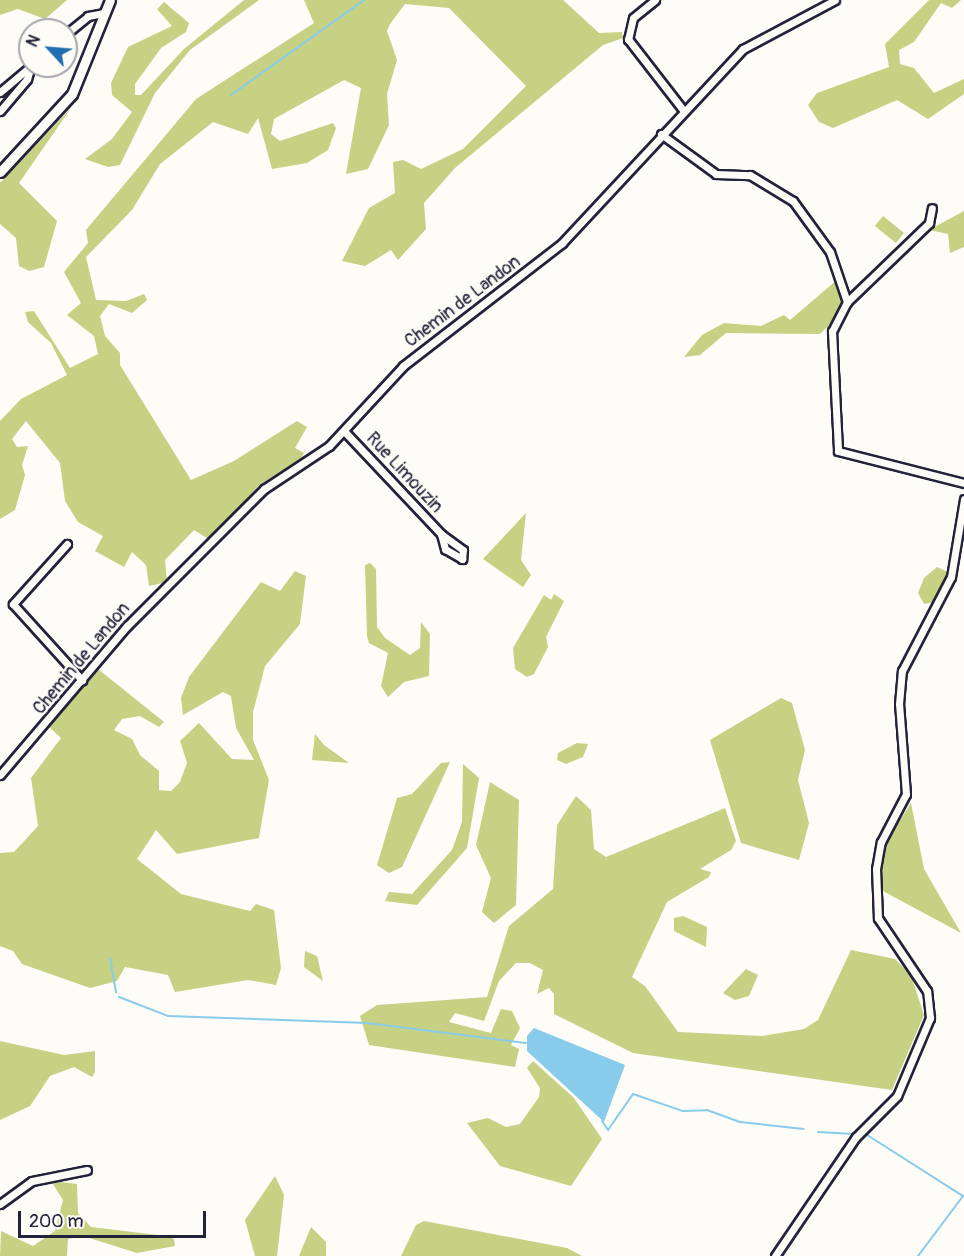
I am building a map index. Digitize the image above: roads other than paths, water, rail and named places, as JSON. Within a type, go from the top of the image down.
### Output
[{"type":"main road","points":[[0,172],[72,94],[110,0]]},
{"type":"street","points":[[655,0],[633,18],[628,39],[682,110]]},
{"type":"street","name":"Chemin de Landon","points":[[0,776],[139,613],[215,543],[264,489],[345,432],[403,366],[562,243],[682,110],[758,38],[834,0]]},
{"type":"street","points":[[78,24],[87,16],[103,13]]},
{"type":"street","points":[[0,92],[18,77]]},
{"type":"street","points":[[0,111],[27,78]]},
{"type":"street","points":[[661,134],[716,174],[750,175],[793,201],[834,260],[847,302]]},
{"type":"street","points":[[932,208],[929,223],[847,302],[832,331],[838,451],[964,483]]},
{"type":"street","name":"Rue Limouzin","points":[[345,432],[441,534]]},
{"type":"street","points":[[775,1256],[856,1137],[897,1096],[930,1018],[927,991],[878,918],[876,868],[881,842],[906,794],[899,704],[903,671],[951,577],[964,499]]},
{"type":"street","points":[[67,544],[13,604],[82,680]]},
{"type":"street","points":[[0,1204],[25,1184],[87,1170]]},
{"type":"water","points":[[534,1028],[625,1065],[604,1122],[527,1051],[527,1036]]},
{"type":"waterway","points":[[231,95],[364,0]]},
{"type":"waterway","points":[[110,958],[116,992]]},
{"type":"waterway","points":[[119,997],[168,1016],[367,1023],[526,1043]]},
{"type":"waterway","points":[[602,1121],[608,1130],[633,1094],[683,1111],[707,1110],[740,1122],[804,1129]]},
{"type":"waterway","points":[[818,1132],[854,1134]]},
{"type":"waterway","points":[[864,1133],[963,1196]]},
{"type":"waterway","points":[[918,1256],[963,1196]]}]
